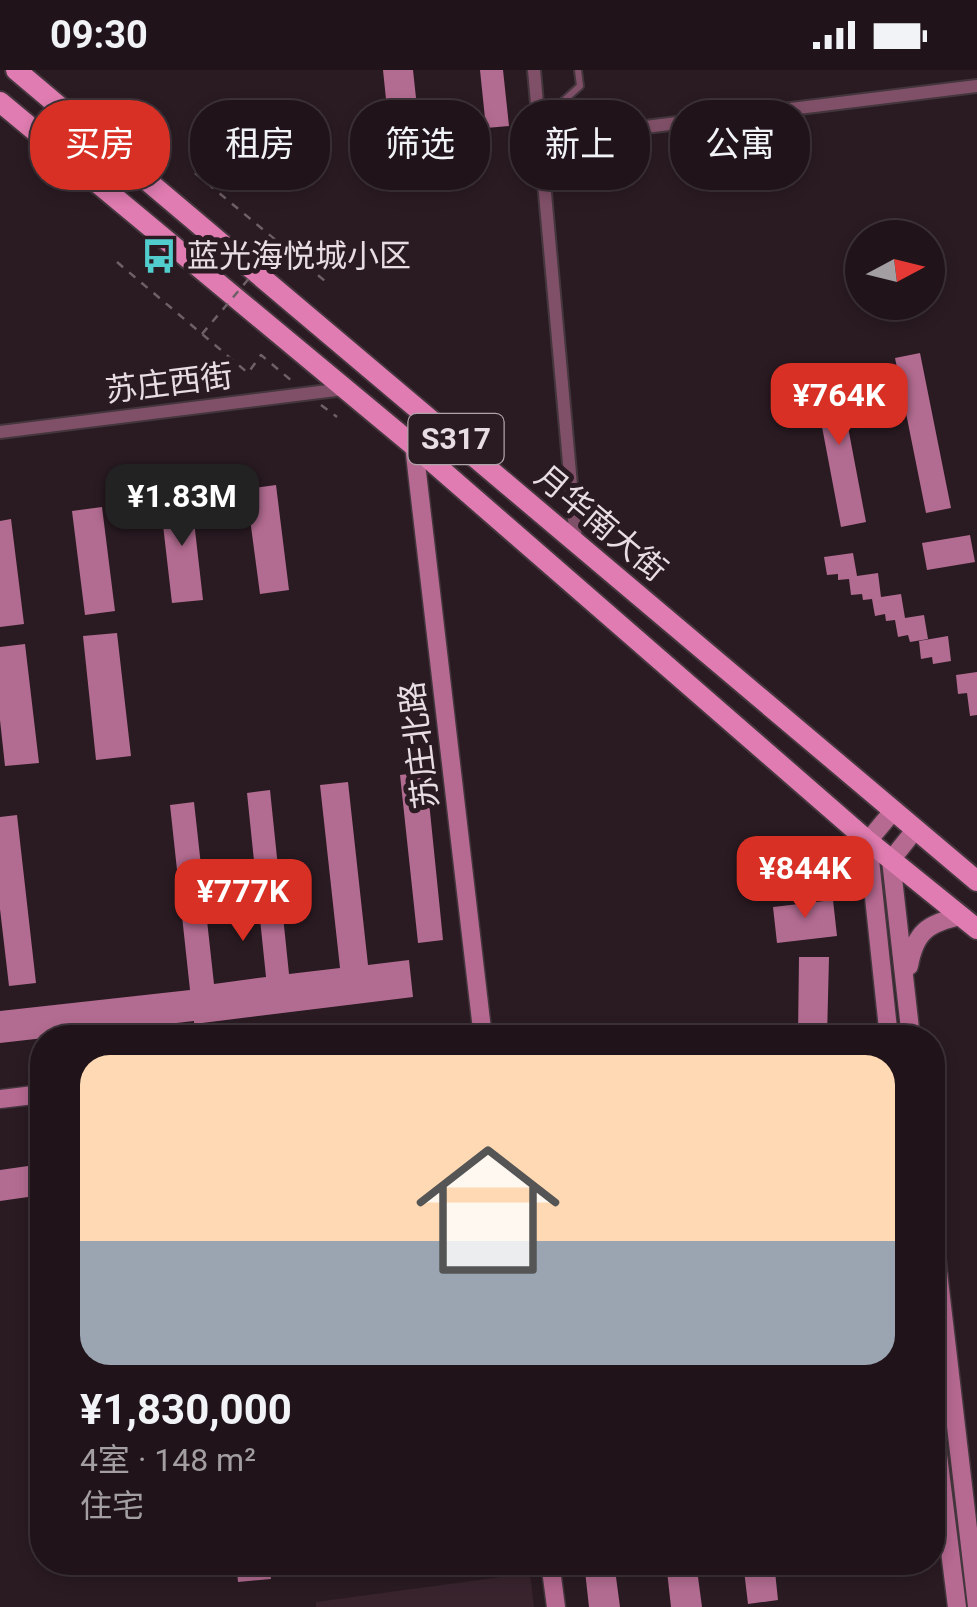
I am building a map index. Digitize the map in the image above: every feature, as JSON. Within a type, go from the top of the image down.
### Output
[{"type":"main road","name":"月华南大街","points":[[16,70],[915,830]]},
{"type":"main road","name":"月华南大街","points":[[0,102],[414,446],[891,860]]},
{"type":"main road","name":"苏庄北路","points":[[414,446],[481,1025]]},
{"type":"main road","points":[[832,809],[854,802],[854,778]]},
{"type":"main road","points":[[888,1025],[868,841],[893,812]]},
{"type":"main road","points":[[910,1025],[891,860],[915,830]]},
{"type":"main road","name":"S317","points":[[915,830],[977,880]]},
{"type":"main road","name":"S317","points":[[891,860],[969,922]]},
{"type":"main road","points":[[906,986],[912,948],[923,932],[937,921],[969,922]]},
{"type":"main road","points":[[0,1099],[30,1095]]},
{"type":"main road","points":[[945,1332],[977,1606]]},
{"type":"main road","points":[[945,1511],[957,1607]]},
{"type":"main road","points":[[552,1575],[556,1607]]},
{"type":"street","points":[[534,70],[537,100]]},
{"type":"street","points":[[650,126],[977,86]]},
{"type":"street","points":[[544,190],[576,541]]},
{"type":"street","name":"苏庄西街","points":[[0,432],[344,389]]},
{"type":"lane","points":[[564,100],[580,86],[578,70]]},
{"type":"path","points":[[215,190],[325,280]]},
{"type":"path","points":[[202,334],[279,243]]},
{"type":"path","points":[[117,262],[248,372],[262,355],[291,380]]},
{"type":"shaded area","points":[[530,1575],[534,1607],[316,1607],[316,1602]]},
{"type":"building","points":[[383,70],[413,70],[416,100],[386,100]]},
{"type":"building","points":[[480,70],[503,70],[509,126],[490,128],[490,100],[483,100]]},
{"type":"building","points":[[920,353],[951,508],[926,513],[895,358]]},
{"type":"building","points":[[837,369],[866,522],[841,527],[812,374]]},
{"type":"building","points":[[276,485],[289,590],[260,594],[246,489]]},
{"type":"building","points":[[191,495],[203,600],[172,603],[160,499]]},
{"type":"building","points":[[102,507],[115,611],[85,615],[72,511]]},
{"type":"building","points":[[11,519],[24,624],[0,627],[0,521]]},
{"type":"building","points":[[970,535],[975,562],[927,570],[922,543]]},
{"type":"building","points":[[853,553],[857,576],[878,573],[881,597],[901,594],[905,618],[924,615],[928,639],[910,642],[908,635],[898,637],[895,620],[886,621],[885,614],[875,616],[872,599],[863,600],[862,594],[851,595],[849,579],[827,575],[824,557]]},
{"type":"building","points":[[117,633],[131,756],[96,760],[83,636]]},
{"type":"building","points":[[948,636],[951,661],[933,664],[932,657],[921,659],[919,641]]},
{"type":"building","points":[[25,644],[39,763],[5,766],[0,720],[0,647]]},
{"type":"building","points":[[977,672],[977,715],[970,716],[967,693],[958,694],[956,675]]},
{"type":"building","points":[[426,772],[443,940],[418,943],[400,775]]},
{"type":"building","points":[[348,782],[368,965],[409,960],[413,997],[194,1024],[30,1025],[30,1040],[0,1043],[0,1011],[190,990],[170,805],[194,802],[214,984],[266,977],[247,793],[270,790],[289,974],[340,968],[320,785]]},
{"type":"building","points":[[17,815],[36,983],[9,986],[0,909],[0,817]]},
{"type":"building","points":[[833,900],[837,936],[777,943],[773,907]]},
{"type":"building","points":[[799,957],[829,957],[827,1025],[798,1025]]},
{"type":"building","points":[[30,1166],[30,1197],[0,1201],[0,1170]]},
{"type":"building","points":[[237,1575],[271,1575],[271,1579],[238,1582]]},
{"type":"building","points":[[585,1575],[616,1575],[620,1607],[589,1607]]},
{"type":"building","points":[[667,1575],[698,1575],[702,1607],[671,1607]]},
{"type":"building","points":[[745,1575],[775,1575],[778,1600],[748,1604]]},
{"type":"place","name":"蓝光海悦城小区","points":[[159,256]]}]
